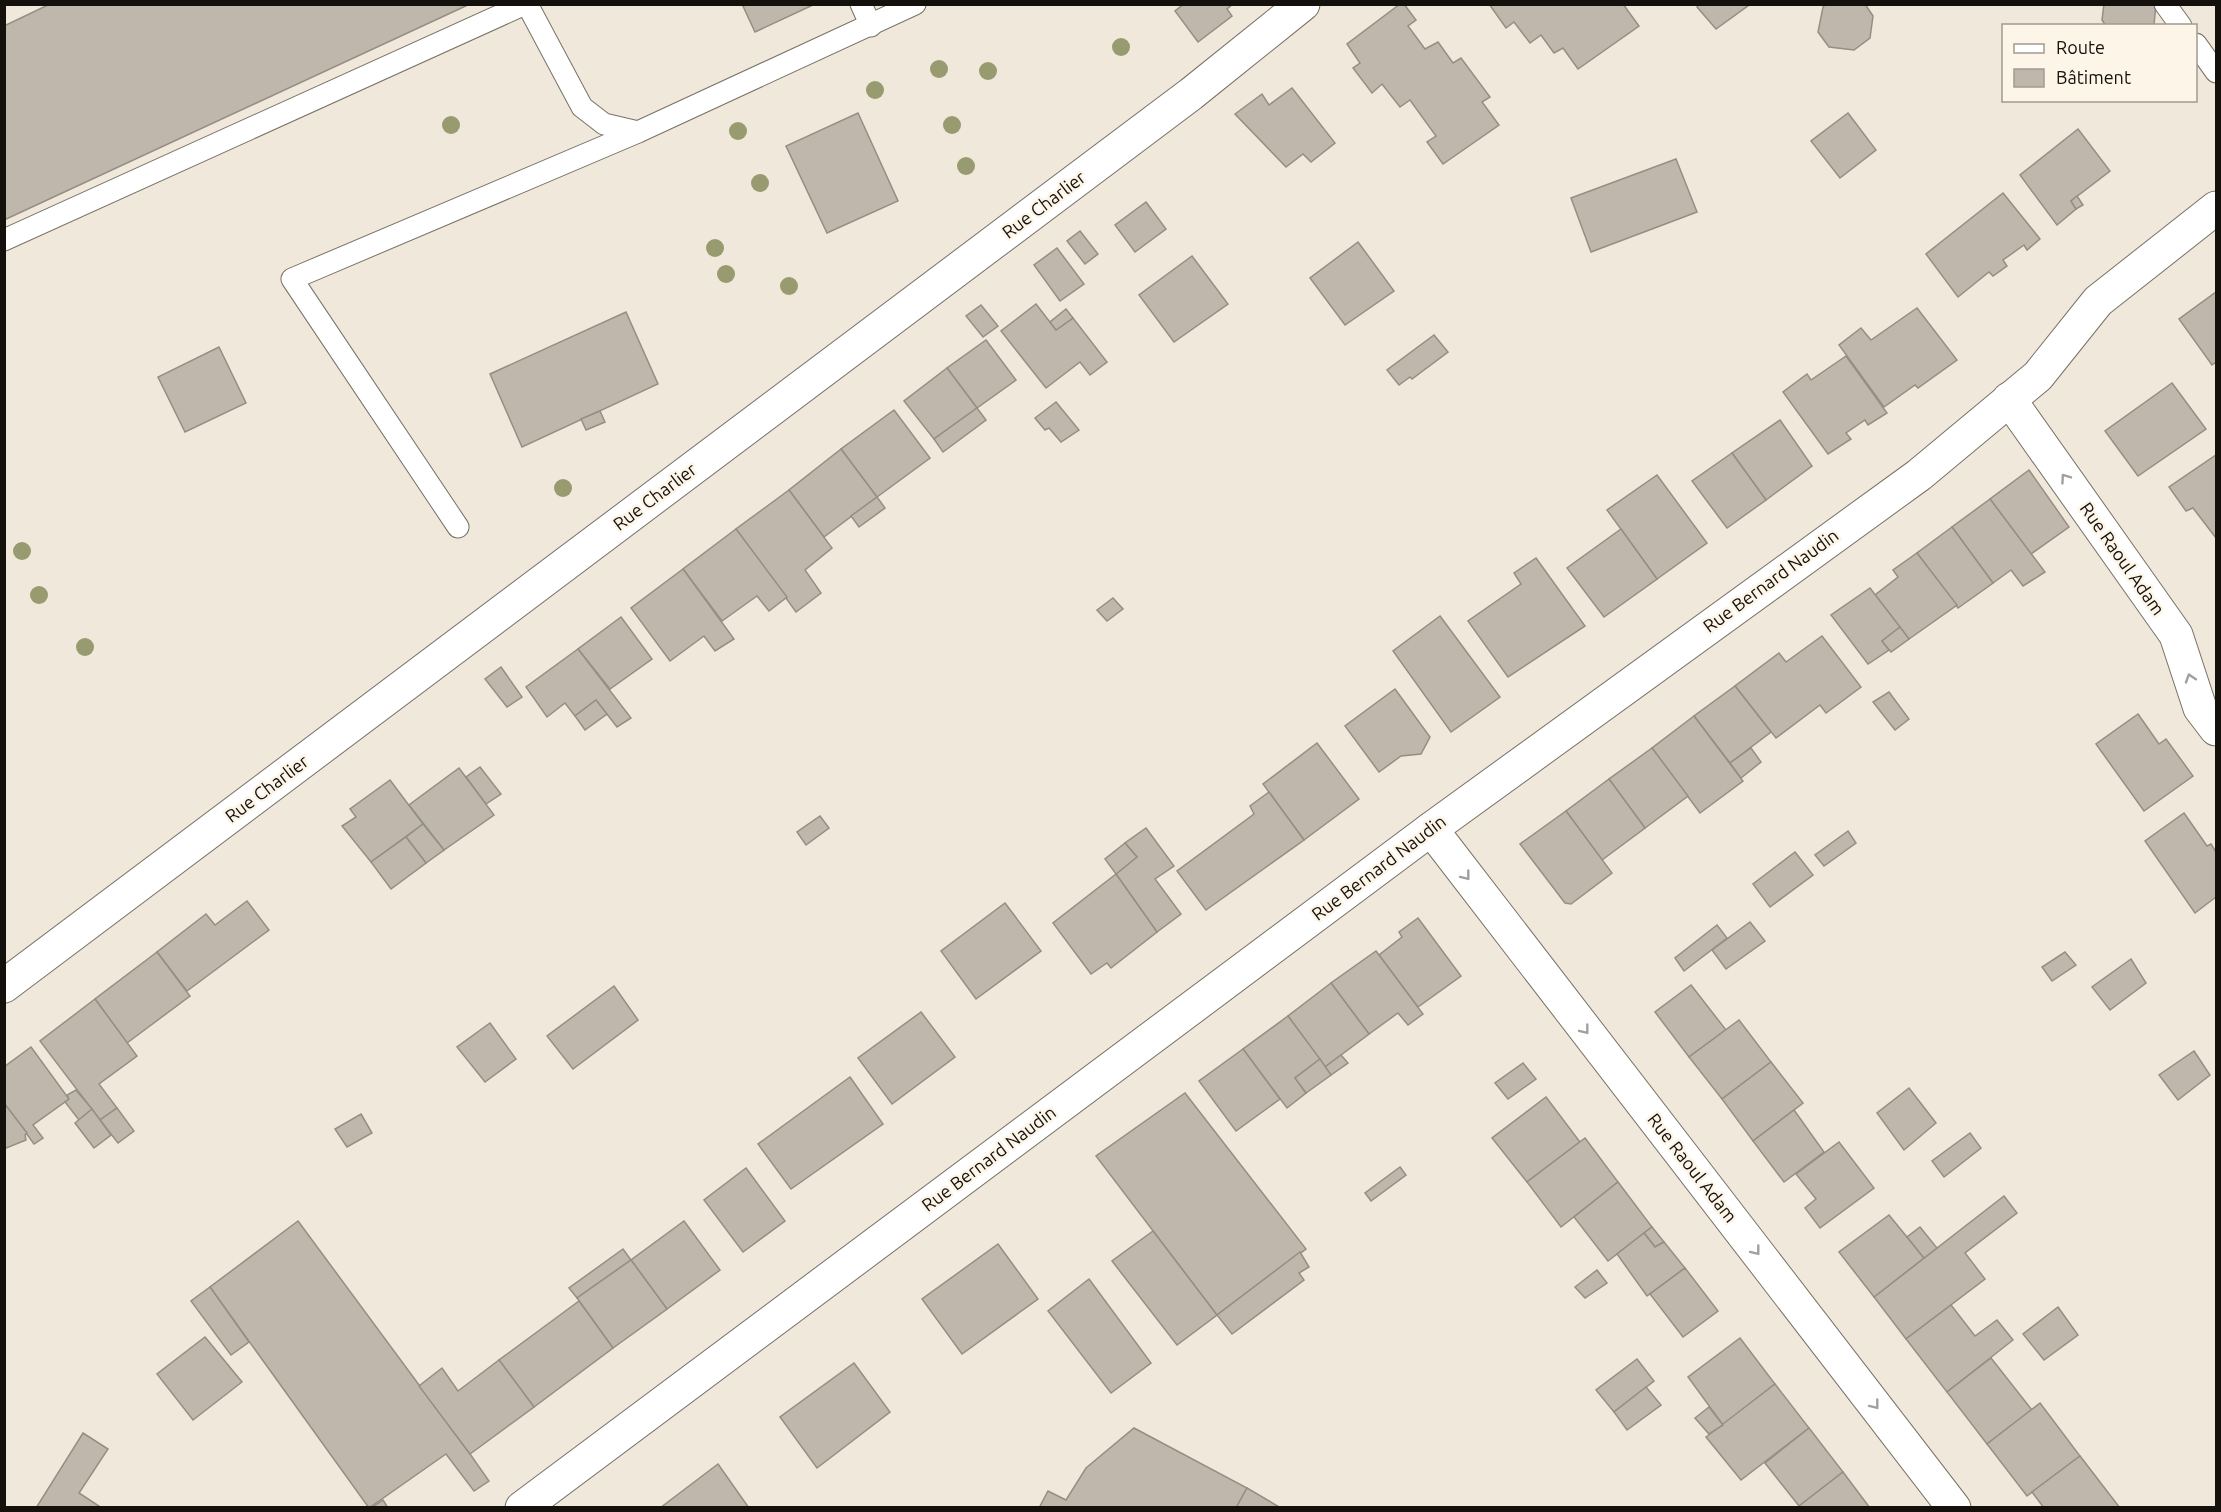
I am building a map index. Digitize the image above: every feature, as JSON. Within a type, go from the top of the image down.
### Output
[{"type":"street","name":"Rue Charlier","points":[[4,986],[1191,94],[1303,4]]},
{"type":"street","name":"Rue Bernard Naudin","points":[[522,1508],[1431,829],[1919,475],[2038,376],[2098,302],[2217,208]]},
{"type":"street","name":"Rue Raoul Adam","points":[[2009,399],[2176,635],[2200,708],[2217,729]]},
{"type":"street","name":"Rue Raoul Adam","points":[[1431,829],[1954,1508]]},
{"type":"lane","points":[[4,240],[526,4],[582,107],[604,124],[638,132]]},
{"type":"lane","points":[[861,4],[871,26]]},
{"type":"lane","points":[[458,527],[292,279],[638,132],[915,4]]},
{"type":"lane","points":[[2165,4],[2180,24]]},
{"type":"lane","points":[[2197,45],[2217,72]]},
{"type":"building","points":[[50,4],[470,4],[4,220],[4,26]]},
{"type":"building","points":[[742,4],[815,4],[755,32]]},
{"type":"building","points":[[1184,4],[1233,4],[1227,9],[1232,16],[1198,42],[1175,11]]},
{"type":"building","points":[[1400,4],[1404,4],[1416,20],[1408,26],[1425,49],[1438,42],[1453,63],[1461,58],[1490,97],[1482,102],[1499,125],[1443,164],[1427,142],[1436,136],[1410,100],[1400,107],[1382,84],[1372,93],[1353,68],[1360,63],[1347,44]]},
{"type":"building","points":[[1489,4],[1623,4],[1639,26],[1578,69],[1563,48],[1554,53],[1541,35],[1530,43],[1514,22],[1506,28]]},
{"type":"building","points":[[1700,4],[1749,5],[1716,29],[1697,7]]},
{"type":"building","points":[[1826,4],[1865,4],[1873,16],[1870,38],[1854,50],[1829,47],[1818,32],[1823,7]]},
{"type":"building","points":[[2104,4],[2156,4],[2154,24],[2105,24],[2102,20]]},
{"type":"building","points":[[1292,88],[1335,143],[1311,162],[1303,154],[1286,167],[1235,114],[1262,94],[1269,105]]},
{"type":"building","points":[[858,113],[898,201],[827,233],[786,146]]},
{"type":"building","points":[[1848,113],[1876,150],[1840,178],[1811,141]]},
{"type":"building","points":[[2078,129],[2110,171],[2071,201],[2076,209],[2057,225],[2020,175]]},
{"type":"building","points":[[1676,159],[1697,212],[1591,252],[1571,198]]},
{"type":"building","points":[[2003,193],[2040,239],[2027,250],[2024,245],[2003,260],[2007,266],[1993,276],[1989,272],[1958,297],[1926,254]]},
{"type":"building","points":[[2077,196],[2083,205],[2076,209],[2071,201]]},
{"type":"building","points":[[1146,202],[1166,229],[1135,252],[1115,225]]},
{"type":"building","points":[[1080,231],[1098,254],[1085,264],[1067,241]]},
{"type":"building","points":[[1358,242],[1394,291],[1345,325],[1310,278]]},
{"type":"building","points":[[1057,248],[1084,284],[1060,301],[1034,265]]},
{"type":"building","points":[[1192,256],[1228,304],[1174,342],[1139,295]]},
{"type":"building","points":[[2216,292],[2216,362],[2212,365],[2179,319]]},
{"type":"building","points":[[1036,304],[1056,330],[1073,318],[1107,362],[1090,375],[1080,362],[1046,388],[1001,331]]},
{"type":"building","points":[[981,305],[998,326],[983,337],[966,316]]},
{"type":"building","points":[[1917,308],[1957,360],[1918,388],[1915,385],[1884,407],[1839,345],[1861,328],[1871,340]]},
{"type":"building","points":[[1066,309],[1073,318],[1056,330],[1050,322]]},
{"type":"building","points":[[626,312],[658,384],[522,447],[490,374]]},
{"type":"building","points":[[1434,335],[1448,352],[1412,379],[1410,377],[1399,385],[1387,370]]},
{"type":"building","points":[[986,340],[1016,380],[977,408],[947,368]]},
{"type":"building","points":[[219,347],[246,403],[185,432],[158,377]]},
{"type":"building","points":[[1846,356],[1887,413],[1868,425],[1865,420],[1846,433],[1851,439],[1828,454],[1783,392],[1807,374],[1811,380]]},
{"type":"building","points":[[947,368],[977,408],[934,439],[904,401]]},
{"type":"building","points":[[2172,383],[2206,429],[2138,476],[2105,431]]},
{"type":"building","points":[[1056,402],[1079,430],[1061,442],[1049,428],[1045,430],[1035,418]]},
{"type":"building","points":[[977,408],[986,420],[943,452],[934,439]]},
{"type":"building","points":[[894,410],[930,458],[877,497],[841,449]]},
{"type":"building","points":[[600,411],[605,422],[586,430],[581,419]]},
{"type":"building","points":[[1780,420],[1812,466],[1766,500],[1732,453]]},
{"type":"building","points":[[841,449],[877,497],[824,537],[789,490]]},
{"type":"building","points":[[1732,453],[1766,500],[1727,528],[1692,481]]},
{"type":"building","points":[[2216,455],[2216,538],[2193,508],[2186,511],[2169,487]]},
{"type":"building","points":[[2029,470],[2069,527],[2031,554],[1990,499]]},
{"type":"building","points":[[1657,475],[1707,543],[1657,579],[1607,510]]},
{"type":"building","points":[[789,490],[832,548],[805,570],[821,593],[796,612],[736,529]]},
{"type":"building","points":[[877,497],[885,508],[859,527],[851,516]]},
{"type":"building","points":[[1990,499],[2045,572],[2023,586],[2011,570],[1993,583],[1952,527]]},
{"type":"building","points":[[1952,527],[1993,583],[1958,608],[1917,553]]},
{"type":"building","points":[[736,529],[787,597],[769,611],[757,596],[722,621],[683,569]]},
{"type":"building","points":[[1621,529],[1657,579],[1604,617],[1567,568]]},
{"type":"building","points":[[1917,553],[1957,605],[1909,639],[1875,595],[1898,577],[1893,570]]},
{"type":"building","points":[[1536,558],[1585,626],[1508,677],[1468,621],[1521,584],[1514,573]]},
{"type":"building","points":[[683,569],[734,639],[715,651],[704,636],[670,661],[631,608]]},
{"type":"building","points":[[1870,588],[1900,627],[1882,641],[1889,650],[1868,664],[1831,615]]},
{"type":"building","points":[[1113,598],[1123,609],[1107,621],[1097,610]]},
{"type":"building","points":[[1440,616],[1500,697],[1451,732],[1393,651]]},
{"type":"building","points":[[621,617],[652,659],[610,689],[578,649]]},
{"type":"building","points":[[1900,627],[1909,639],[1891,652],[1882,641]]},
{"type":"building","points":[[1822,636],[1861,687],[1826,713],[1820,705],[1776,738],[1735,686],[1779,653],[1786,662]]},
{"type":"building","points":[[578,649],[631,718],[617,727],[596,700],[575,716],[565,703],[547,717],[526,687]]},
{"type":"building","points":[[501,667],[522,697],[507,707],[485,679]]},
{"type":"building","points":[[1735,686],[1771,732],[1730,763],[1694,716]]},
{"type":"building","points":[[1395,689],[1430,737],[1421,754],[1401,756],[1379,772],[1345,726]]},
{"type":"building","points":[[1889,692],[1909,719],[1895,730],[1873,702]]},
{"type":"building","points":[[596,700],[607,714],[585,730],[575,716]]},
{"type":"building","points":[[2138,714],[2159,744],[2166,739],[2193,776],[2144,811],[2096,744]]},
{"type":"building","points":[[1694,716],[1743,781],[1700,813],[1652,748]]},
{"type":"building","points":[[1317,743],[1359,799],[1304,840],[1263,784]]},
{"type":"building","points":[[1652,748],[1688,796],[1645,828],[1609,779]]},
{"type":"building","points":[[1751,748],[1761,762],[1741,778],[1730,763]]},
{"type":"building","points":[[480,767],[501,794],[486,804],[466,777]]},
{"type":"building","points":[[459,768],[494,815],[444,850],[409,805]]},
{"type":"building","points":[[1609,779],[1645,828],[1602,860],[1566,811]]},
{"type":"building","points":[[390,780],[423,824],[371,862],[342,826],[356,817],[350,809]]},
{"type":"building","points":[[1269,792],[1304,840],[1206,910],[1177,871],[1254,814],[1250,806]]},
{"type":"building","points":[[1566,811],[1612,873],[1571,904],[1565,903],[1520,844]]},
{"type":"building","points":[[2184,813],[2207,846],[2211,844],[2216,852],[2216,897],[2195,913],[2145,841]]},
{"type":"building","points":[[820,816],[829,828],[806,845],[797,832]]},
{"type":"building","points":[[423,824],[444,850],[426,863],[406,837]]},
{"type":"building","points":[[1146,828],[1174,866],[1155,879],[1181,914],[1157,932],[1116,874],[1137,857],[1125,843]]},
{"type":"building","points":[[1848,831],[1856,843],[1824,866],[1815,855]]},
{"type":"building","points":[[406,837],[426,863],[391,889],[371,862]]},
{"type":"building","points":[[1125,843],[1137,857],[1116,874],[1105,859]]},
{"type":"building","points":[[1795,852],[1813,875],[1770,907],[1753,884]]},
{"type":"building","points":[[1116,874],[1157,932],[1111,968],[1107,963],[1091,974],[1053,923]]},
{"type":"building","points":[[247,901],[269,930],[187,991],[157,952],[206,914],[215,925]]},
{"type":"building","points":[[1005,903],[1041,951],[976,999],[941,951]]},
{"type":"building","points":[[1418,918],[1461,976],[1418,1007],[1379,955],[1402,937],[1399,932]]},
{"type":"building","points":[[1750,922],[1765,941],[1726,969],[1712,950]]},
{"type":"building","points":[[1717,925],[1727,938],[1684,971],[1675,958]]},
{"type":"building","points":[[1376,951],[1423,1014],[1408,1025],[1398,1013],[1369,1034],[1331,983]]},
{"type":"building","points":[[157,952],[190,996],[127,1043],[95,999]]},
{"type":"building","points":[[2065,952],[2076,965],[2052,981],[2042,967]]},
{"type":"building","points":[[2131,959],[2146,983],[2110,1010],[2092,987]]},
{"type":"building","points":[[1331,983],[1369,1034],[1325,1067],[1288,1016]]},
{"type":"building","points":[[1691,985],[1726,1030],[1689,1057],[1655,1012]]},
{"type":"building","points":[[614,986],[638,1020],[573,1069],[547,1036]]},
{"type":"building","points":[[95,999],[137,1056],[99,1084],[117,1108],[100,1120],[40,1041]]},
{"type":"building","points":[[921,1012],[955,1057],[892,1104],[858,1058]]},
{"type":"building","points":[[1288,1016],[1320,1059],[1295,1078],[1306,1093],[1287,1108],[1243,1049]]},
{"type":"building","points":[[1739,1020],[1771,1062],[1722,1099],[1689,1057]]},
{"type":"building","points":[[490,1023],[516,1059],[485,1082],[457,1047]]},
{"type":"building","points":[[31,1047],[69,1099],[33,1125],[43,1138],[34,1144],[4,1103],[4,1067]]},
{"type":"building","points":[[1243,1049],[1280,1099],[1236,1131],[1199,1081]]},
{"type":"building","points":[[2194,1051],[2210,1075],[2178,1100],[2159,1075]]},
{"type":"building","points":[[1341,1055],[1348,1063],[1331,1075],[1325,1067]]},
{"type":"building","points":[[1320,1059],[1331,1075],[1306,1093],[1295,1078]]},
{"type":"building","points":[[1771,1062],[1803,1103],[1753,1141],[1722,1099]]},
{"type":"building","points":[[1523,1063],[1536,1079],[1508,1099],[1495,1083]]},
{"type":"building","points":[[850,1077],[883,1124],[791,1189],[758,1144]]},
{"type":"building","points":[[1909,1088],[1936,1123],[1904,1150],[1877,1113]]},
{"type":"building","points":[[76,1090],[92,1109],[79,1120],[65,1102],[69,1099],[67,1095]]},
{"type":"building","points":[[1185,1093],[1306,1249],[1217,1315],[1096,1156]]},
{"type":"building","points":[[1546,1097],[1580,1142],[1527,1182],[1492,1138]]},
{"type":"building","points":[[4,1103],[27,1133],[26,1140],[4,1149]]},
{"type":"building","points":[[117,1108],[134,1131],[118,1143],[100,1120]]},
{"type":"building","points":[[92,1109],[111,1135],[94,1148],[75,1123]]},
{"type":"building","points":[[1794,1110],[1824,1152],[1784,1182],[1753,1141]]},
{"type":"building","points":[[361,1114],[372,1133],[347,1147],[335,1129]]},
{"type":"building","points":[[1970,1133],[1981,1148],[1944,1177],[1932,1161]]},
{"type":"building","points":[[1585,1138],[1618,1182],[1561,1227],[1527,1182]]},
{"type":"building","points":[[1839,1142],[1874,1188],[1820,1228],[1805,1208],[1816,1199],[1796,1174]]},
{"type":"building","points":[[1400,1167],[1406,1175],[1371,1201],[1365,1193]]},
{"type":"building","points":[[746,1168],[785,1221],[743,1252],[704,1200]]},
{"type":"building","points":[[1618,1182],[1652,1227],[1608,1261],[1574,1217]]},
{"type":"building","points":[[2004,1196],[2017,1213],[1965,1253],[1985,1279],[1906,1339],[1874,1297]]},
{"type":"building","points":[[1889,1215],[1924,1258],[1874,1297],[1839,1252]]},
{"type":"building","points":[[298,1221],[489,1481],[474,1491],[446,1454],[369,1508],[210,1287]]},
{"type":"building","points":[[684,1221],[720,1270],[667,1309],[631,1260]]},
{"type":"building","points":[[1652,1227],[1664,1242],[1655,1247],[1644,1233]]},
{"type":"building","points":[[1920,1227],[1937,1248],[1924,1258],[1907,1237]]},
{"type":"building","points":[[1153,1231],[1217,1315],[1177,1345],[1112,1261]]},
{"type":"building","points":[[1644,1233],[1655,1247],[1664,1242],[1685,1268],[1647,1296],[1617,1254]]},
{"type":"building","points":[[998,1244],[1038,1299],[962,1354],[922,1299]]},
{"type":"building","points":[[623,1249],[631,1260],[577,1298],[569,1288]]},
{"type":"building","points":[[1300,1252],[1309,1267],[1299,1273],[1304,1280],[1232,1334],[1217,1315]]},
{"type":"building","points":[[631,1260],[667,1309],[613,1348],[577,1298]]},
{"type":"building","points":[[1685,1268],[1718,1311],[1683,1337],[1650,1294]]},
{"type":"building","points":[[1597,1270],[1607,1283],[1585,1298],[1575,1287]]},
{"type":"building","points":[[1089,1279],[1151,1363],[1111,1393],[1048,1311]]},
{"type":"building","points":[[210,1287],[249,1342],[231,1355],[191,1301]]},
{"type":"building","points":[[579,1301],[613,1348],[534,1407],[499,1360]]},
{"type":"building","points":[[1951,1305],[1975,1336],[1997,1320],[2013,1340],[1947,1392],[1906,1339]]},
{"type":"building","points":[[2058,1307],[2078,1335],[2044,1360],[2023,1334]]},
{"type":"building","points":[[205,1337],[242,1382],[193,1420],[157,1374]]},
{"type":"building","points":[[1740,1338],[1775,1384],[1723,1425],[1688,1377]]},
{"type":"building","points":[[1991,1358],[2032,1410],[1987,1444],[1947,1392]]},
{"type":"building","points":[[1637,1359],[1654,1381],[1614,1412],[1596,1390]]},
{"type":"building","points":[[499,1360],[534,1407],[470,1454],[419,1386],[442,1368],[458,1391]]},
{"type":"building","points":[[854,1363],[890,1412],[817,1468],[780,1417]]},
{"type":"building","points":[[1775,1384],[1809,1428],[1741,1480],[1706,1437]]},
{"type":"building","points":[[1646,1387],[1661,1405],[1627,1430],[1614,1412]]},
{"type":"building","points":[[2040,1403],[2080,1456],[2027,1496],[1987,1444]]},
{"type":"building","points":[[1709,1407],[1723,1425],[1709,1434],[1695,1418]]},
{"type":"building","points":[[1134,1428],[1247,1488],[1236,1508],[1039,1508],[1048,1491],[1066,1500],[1086,1468]]},
{"type":"building","points":[[1809,1428],[1843,1472],[1799,1506],[1765,1463]]},
{"type":"building","points":[[83,1433],[108,1449],[79,1493],[102,1508],[36,1508]]},
{"type":"building","points":[[2080,1456],[2120,1508],[2044,1508],[2032,1492]]},
{"type":"building","points":[[718,1464],[749,1508],[660,1508]]},
{"type":"building","points":[[1843,1472],[1870,1508],[1797,1508],[1799,1506]]},
{"type":"building","points":[[1247,1488],[1281,1508],[1236,1508]]},
{"type":"building","points":[[383,1500],[388,1508],[371,1508]]}]
